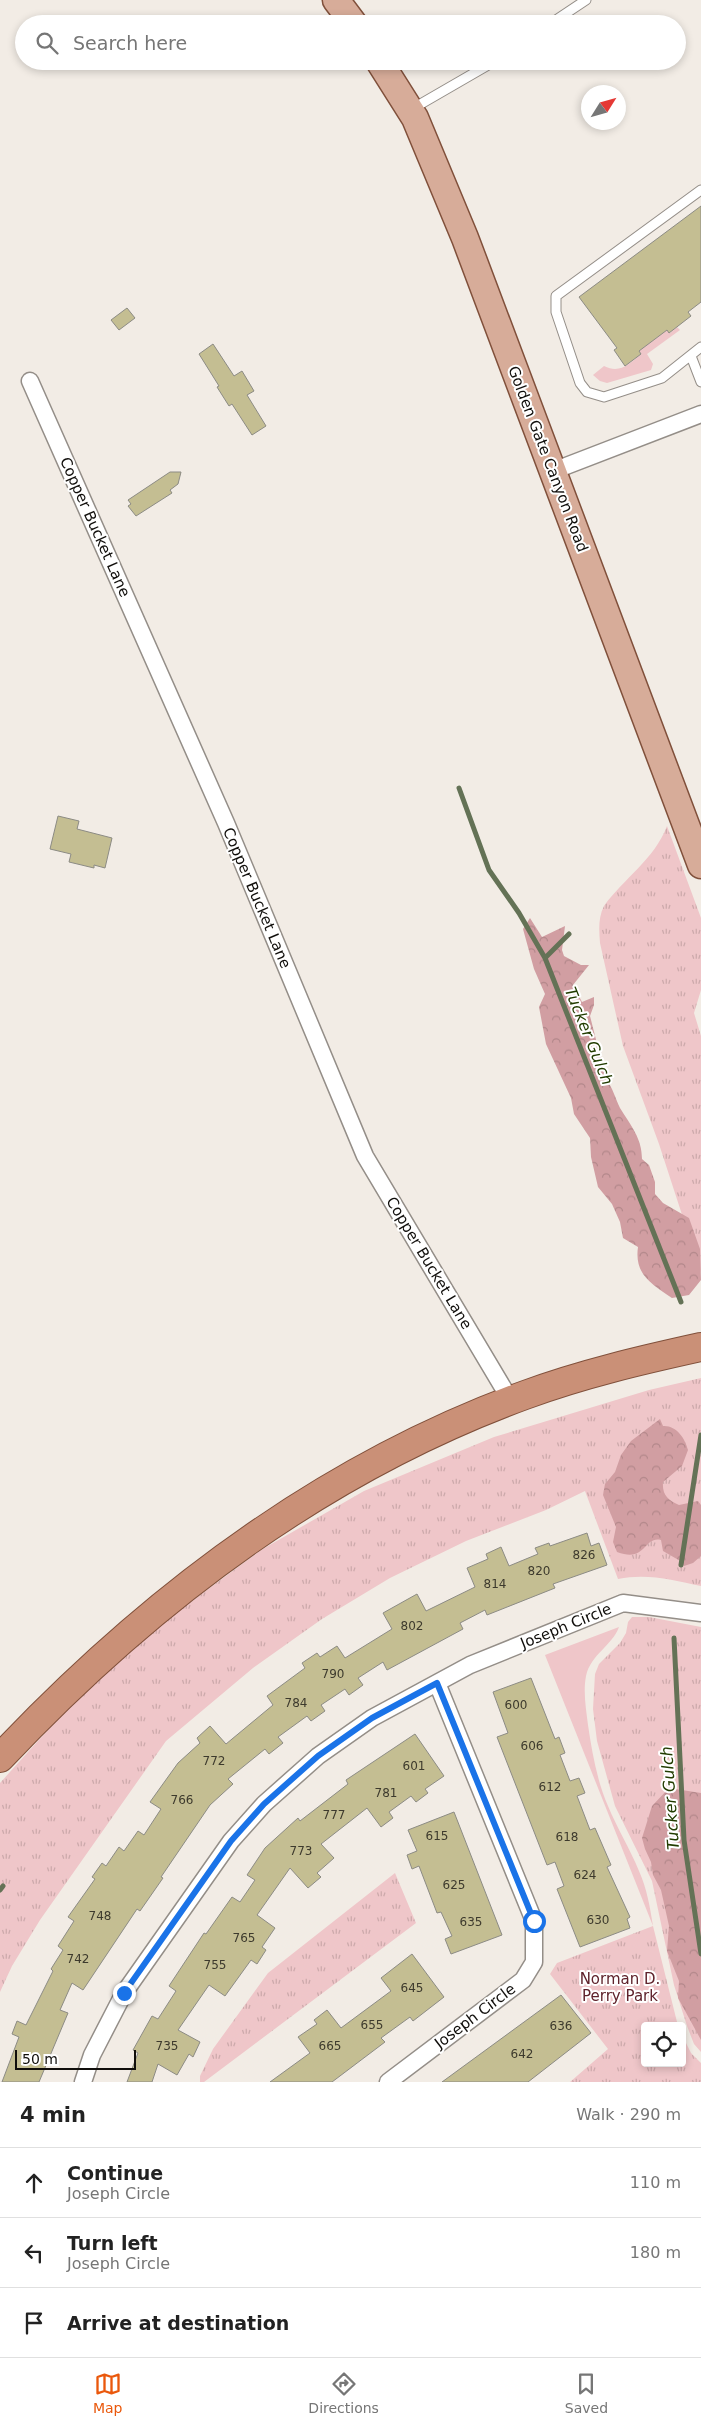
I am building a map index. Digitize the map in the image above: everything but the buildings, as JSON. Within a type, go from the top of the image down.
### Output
[{"type":"highway","points":[[0,1758],[90,1666],[190,1582],[297,1508],[383,1459],[511,1401],[582,1376],[694,1347]]},
{"type":"main road","points":[[336,0],[347,15]]},
{"type":"main road","name":"Golden Gate Canyon Road","points":[[385,70],[415,118],[464,238],[701,865]]},
{"type":"street","name":"Copper Bucket Lane","points":[[30,381],[226,823],[366,1156],[511,1401]]},
{"type":"street","points":[[553,471],[701,414]]},
{"type":"street","name":"Joseph Circle","points":[[84,2082],[92,2055],[124,1993],[231,1841],[264,1804],[318,1756],[372,1718],[470,1665],[623,1603],[701,1613]]},
{"type":"street","name":"Joseph Circle","points":[[388,2082],[524,1980],[534,1962],[534,1921],[437,1683]]},
{"type":"lane","points":[[564,15],[586,0]]},
{"type":"lane","points":[[409,110],[479,70]]},
{"type":"lane","points":[[701,190],[556,296],[556,312],[580,383],[588,392],[604,397],[662,378],[701,347]]},
{"type":"lane","points":[[691,356],[701,382]]},
{"type":"green space","points":[[677,327],[680,330],[647,354],[653,364],[651,370],[607,383],[600,381],[593,375],[604,366],[615,369],[624,367],[641,354],[639,351],[667,330],[670,333]]},
{"type":"green space","points":[[667,826],[701,918],[701,990],[694,1013],[701,1036],[701,1273],[659,1144],[623,1046],[600,943],[599,929],[604,906],[647,859]]},
{"type":"green space","points":[[530,918],[542,937],[565,926],[562,950],[564,956],[581,965],[589,965],[573,985],[582,1002],[594,997],[594,1005],[590,1016],[606,1079],[620,1108],[638,1138],[642,1159],[649,1165],[655,1182],[655,1194],[663,1203],[689,1218],[700,1249],[701,1280],[689,1295],[672,1298],[646,1278],[639,1265],[637,1257],[638,1247],[623,1238],[620,1222],[612,1204],[598,1187],[591,1157],[590,1138],[574,1114],[571,1098],[546,1044],[539,1007],[545,994],[534,969],[523,929]]},
{"type":"green space","points":[[701,1378],[701,1586],[650,1577],[618,1579],[585,1491],[546,1510],[466,1541],[390,1578],[322,1619],[253,1668],[166,1741],[40,1920],[12,1966],[0,1992],[0,1783],[74,1701],[150,1632],[261,1550],[364,1491],[494,1437],[649,1390]]},
{"type":"green space","points":[[660,1419],[663,1426],[668,1426],[679,1433],[685,1441],[688,1450],[682,1466],[663,1482],[665,1494],[679,1505],[698,1501],[701,1505],[701,1556],[693,1563],[684,1566],[682,1562],[663,1551],[661,1540],[651,1542],[634,1554],[617,1552],[613,1542],[616,1527],[603,1495],[605,1484],[615,1472],[621,1455],[631,1441]]},
{"type":"green space","points":[[632,1617],[649,1617],[701,1627],[701,2052],[694,2044],[674,1985],[652,1881],[615,1806],[597,1741],[593,1709],[595,1674],[599,1664],[620,1643],[626,1633],[628,1622]]},
{"type":"green space","points":[[619,1627],[612,1640],[592,1662],[586,1676],[585,1694],[588,1725],[601,1787],[642,1878],[653,1926],[545,1655]]},
{"type":"green space","points":[[669,1788],[701,1793],[701,2040],[678,1998],[679,1981],[667,1951],[669,1926],[661,1890],[653,1875],[651,1862],[642,1838],[652,1806]]},
{"type":"green space","points":[[395,1873],[416,1923],[204,2082],[200,2082],[200,2076],[213,2049],[268,1973]]},
{"type":"green space","name":"Norman D. Perry Park","points":[[653,1926],[677,2022],[641,2022],[641,2067],[686,2067],[686,2043],[691,2053],[701,2063],[701,2082],[570,2082],[608,2049],[550,1974],[557,1963]]},
{"type":"waterway","name":"Tucker Gulch","points":[[459,788],[489,870],[519,913],[545,958],[681,1302]]},
{"type":"waterway","points":[[545,958],[569,934]]},
{"type":"waterway","name":"Tucker Gulch","points":[[681,1565],[701,1435]]},
{"type":"waterway","name":"Tucker Gulch","points":[[674,1638],[684,1840],[701,1954]]},
{"type":"waterway","points":[[0,1890],[3,1886]]},
{"type":"route","points":[[124,1993],[231,1841],[264,1804],[318,1756],[372,1718],[437,1683],[534,1921]]}]
